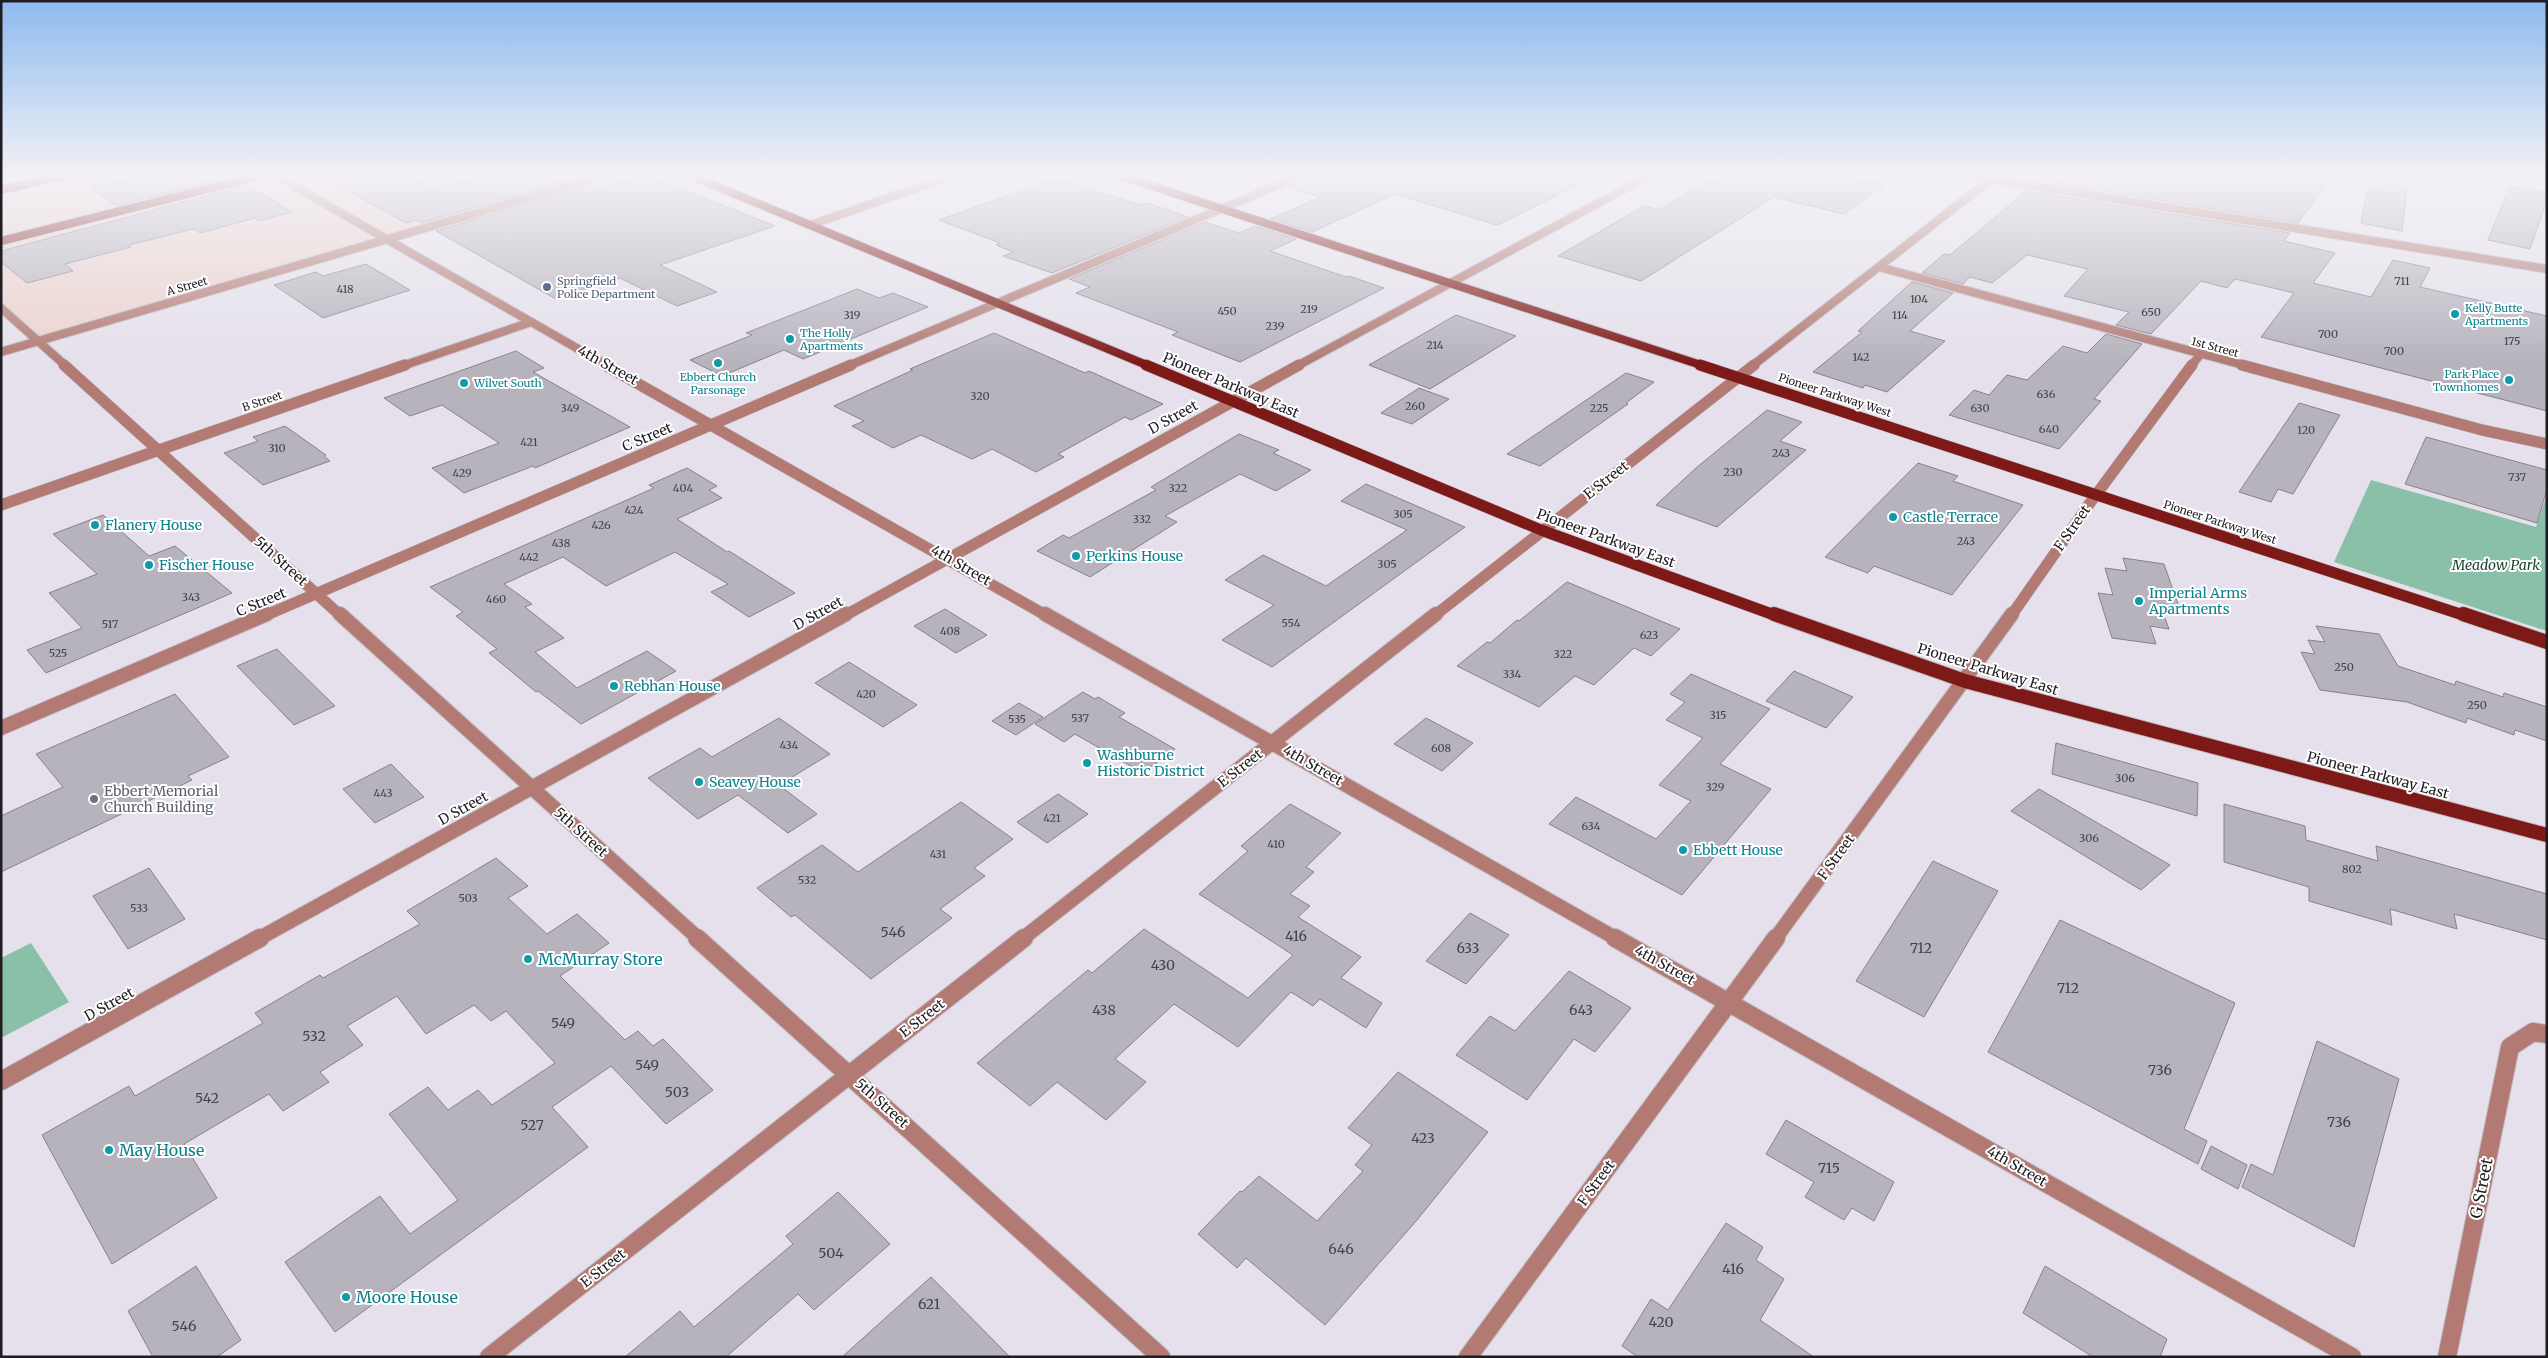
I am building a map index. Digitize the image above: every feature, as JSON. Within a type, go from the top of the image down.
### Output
[{"type":"main road","points":[[1,241],[15,237]]},
{"type":"main road","name":"Pioneer Parkway East","points":[[839,237],[1541,530],[1965,681],[2547,835]]},
{"type":"main road","name":"Pioneer Parkway West","points":[[1309,237],[2547,642]]},
{"type":"street","name":"4th Street","points":[[381,237],[950,558],[2352,1357]]},
{"type":"street","name":"A Street","points":[[1,352],[394,237]]},
{"type":"street","name":"C Street","points":[[1,728],[712,424],[1155,237]]},
{"type":"street","name":"D Street","points":[[1,1081],[1231,402],[1535,237]]},
{"type":"street","name":"E Street","points":[[489,1357],[1541,530],[1917,237]]},
{"type":"street","points":[[2359,237],[2547,269]]},
{"type":"street","name":"1st Street","points":[[1879,267],[2482,430],[2547,444]]},
{"type":"street","name":"5th Street","points":[[1,308],[1161,1357]]},
{"type":"street","name":"B Street","points":[[1,504],[531,322]]},
{"type":"street","name":"F Street","points":[[1468,1357],[1965,681],[2096,495],[2200,355]]},
{"type":"street","name":"G Street","points":[[2447,1357],[2510,1047],[2540,1033]]},
{"type":"shaded area","points":[[1,237],[394,237],[39,341],[1,308]]},
{"type":"green space","name":"Meadow Park","points":[[2371,480],[2536,527],[2547,494],[2547,631],[2334,562]]},
{"type":"green space","points":[[31,943],[69,1002],[1,1038],[1,958]]},
{"type":"building","points":[[52,237],[160,237],[129,245],[131,247],[65,264],[73,271],[27,283],[1,262],[1,251]]},
{"type":"building","points":[[447,237],[741,237],[660,265],[717,292],[677,306],[620,278],[556,299]]},
{"type":"building","points":[[985,237],[1139,237],[1052,273],[1003,256],[1013,252],[996,245],[1000,243]]},
{"type":"building","points":[[1168,237],[1291,237],[1296,239],[1270,251],[1384,288],[1240,362],[1172,335],[1178,332],[1076,293],[1090,287],[1069,279]]},
{"type":"building","points":[[1590,237],[1710,237],[1641,281],[1558,256]]},
{"type":"building","points":[[1971,237],[2287,237],[2284,241],[2335,253],[2313,283],[2371,297],[2393,260],[2430,268],[2420,287],[2547,316],[2547,411],[2261,337],[2294,293],[2235,279],[2227,288],[2201,281],[2151,334],[2116,325],[2129,312],[2064,296],[2088,269],[2027,255],[1992,283],[1970,277],[1963,284],[1922,273],[1944,254],[1950,255]]},
{"type":"building","points":[[2489,237],[2534,237],[2530,249],[2488,240]]},
{"type":"building","points":[[366,264],[410,290],[323,318],[274,285],[316,272],[323,276]]},
{"type":"building","points":[[1912,282],[1953,293],[1910,331],[1945,341],[1887,392],[1865,385],[1863,388],[1813,372],[1862,332],[1858,331]]},
{"type":"building","points":[[857,289],[879,298],[893,293],[928,307],[803,359],[784,350],[722,376],[690,360],[752,335],[746,333]]},
{"type":"building","points":[[1456,315],[1516,336],[1430,389],[1369,365]]},
{"type":"building","points":[[994,333],[1085,373],[1089,371],[1163,404],[1131,420],[1125,417],[1058,454],[1064,457],[1036,472],[992,449],[972,459],[921,435],[893,448],[852,426],[864,421],[834,406],[913,370],[910,369]]},
{"type":"building","points":[[2106,334],[2142,344],[2094,399],[2101,401],[2059,449],[1949,415],[1974,390],[1989,395],[2007,375],[2027,380],[2063,346],[2087,353]]},
{"type":"building","points":[[516,351],[544,368],[533,372],[630,427],[535,468],[533,466],[464,493],[432,468],[499,443],[442,405],[410,416],[384,398]]},
{"type":"building","points":[[1626,373],[1654,382],[1626,403],[1628,404],[1540,466],[1507,454]]},
{"type":"building","points":[[1419,388],[1449,399],[1412,424],[1381,413]]},
{"type":"building","points":[[2299,403],[2340,415],[2293,494],[2278,489],[2271,502],[2239,492]]},
{"type":"building","points":[[1767,410],[1802,422],[1780,441],[1806,450],[1717,527],[1656,505],[1696,468]]},
{"type":"building","points":[[285,426],[326,455],[324,456],[330,461],[263,485],[224,453],[258,441],[253,437]]},
{"type":"building","points":[[1239,434],[1279,450],[1273,453],[1311,470],[1276,491],[1240,474],[1165,516],[1177,522],[1090,577],[1037,551],[1063,535],[1069,538],[1156,490],[1151,487]]},
{"type":"building","points":[[2426,437],[2547,470],[2547,489],[2537,523],[2405,484]]},
{"type":"building","points":[[1918,463],[1958,476],[1953,481],[2023,505],[1952,595],[1874,566],[1868,573],[1825,557]]},
{"type":"building","points":[[687,468],[717,486],[709,490],[722,498],[677,519],[795,593],[749,617],[711,592],[728,584],[675,552],[606,586],[563,557],[504,584],[532,604],[525,607],[564,638],[535,652],[577,688],[647,651],[676,671],[581,724],[538,691],[536,692],[489,653],[497,649],[456,616],[463,612],[430,587],[654,488],[649,485]]},
{"type":"building","points":[[1366,484],[1465,527],[1272,667],[1222,640],[1274,605],[1225,580],[1263,555],[1326,586],[1407,530],[1341,501]]},
{"type":"building","points":[[103,515],[149,556],[175,546],[232,593],[46,673],[27,650],[82,628],[49,593],[97,574],[53,534]]},
{"type":"building","name":"Imperial Arms Apartments","points":[[2123,558],[2164,564],[2180,610],[2161,607],[2169,629],[2150,626],[2156,644],[2112,638],[2098,593],[2113,595],[2105,568],[2127,571]]},
{"type":"building","points":[[1567,582],[1680,629],[1651,656],[1634,648],[1594,685],[1575,676],[1539,707],[1457,666],[1487,642],[1490,643],[1517,620],[1519,621]]},
{"type":"building","points":[[945,609],[987,635],[956,653],[914,626]]},
{"type":"building","points":[[2316,626],[2379,634],[2398,666],[2455,685],[2456,681],[2503,697],[2504,693],[2547,707],[2547,741],[2515,730],[2514,735],[2467,718],[2466,723],[2407,702],[2320,690],[2301,652],[2315,654],[2308,640],[2325,642]]},
{"type":"building","points":[[277,649],[335,706],[294,725],[237,666]]},
{"type":"building","points":[[849,662],[917,705],[883,727],[815,683]]},
{"type":"building","points":[[1794,671],[1853,697],[1826,728],[1766,701]]},
{"type":"building","points":[[1691,674],[1770,709],[1720,764],[1771,789],[1682,895],[1549,824],[1576,797],[1656,839],[1691,801],[1659,785],[1703,738],[1666,720],[1685,702],[1670,694]]},
{"type":"building","points":[[1083,692],[1095,699],[1098,697],[1125,713],[1119,717],[1175,749],[1143,773],[1075,734],[1064,742],[1035,724]]},
{"type":"building","name":"Ebbert Memorial Church Building","points":[[175,694],[229,757],[188,776],[192,780],[1,872],[1,816],[63,787],[36,754]]},
{"type":"building","points":[[1019,703],[1043,717],[1016,735],[992,721]]},
{"type":"building","points":[[779,718],[830,754],[779,785],[817,814],[788,833],[738,795],[698,819],[648,778],[700,748],[712,757]]},
{"type":"building","points":[[1426,718],[1473,743],[1442,771],[1394,744]]},
{"type":"building","points":[[2056,743],[2198,783],[2197,816],[2052,774]]},
{"type":"building","points":[[391,764],[424,797],[375,823],[343,789]]},
{"type":"building","points":[[2039,789],[2170,865],[2141,890],[2011,811]]},
{"type":"building","points":[[1058,794],[1088,814],[1047,843],[1017,822]]},
{"type":"building","points":[[961,802],[1013,839],[974,868],[985,876],[940,909],[952,918],[871,979],[795,915],[791,917],[757,888],[822,845],[858,872]]},
{"type":"building","points":[[1290,804],[1341,833],[1306,867],[1314,872],[1290,894],[1310,906],[1298,917],[1361,957],[1341,978],[1382,1003],[1366,1028],[1320,999],[1313,1006],[1291,992],[1238,1047],[1174,1004],[1115,1059],[1146,1082],[1106,1120],[1057,1082],[1030,1106],[977,1063],[1088,970],[1092,973],[1144,929],[1248,998],[1293,955],[1199,894],[1248,851],[1241,846]]},
{"type":"building","points":[[2224,804],[2305,826],[2306,840],[2378,861],[2376,846],[2547,894],[2547,940],[2454,914],[2457,929],[2390,909],[2392,925],[2309,901],[2309,887],[2224,862]]},
{"type":"building","points":[[496,858],[528,886],[508,898],[547,934],[577,914],[609,943],[560,976],[625,1040],[638,1031],[653,1046],[663,1039],[713,1090],[666,1124],[611,1066],[552,1107],[588,1147],[335,1332],[285,1262],[380,1196],[410,1234],[458,1200],[389,1114],[428,1087],[448,1110],[478,1090],[492,1105],[555,1063],[506,1011],[491,1021],[474,1005],[426,1034],[397,996],[347,1026],[363,1045],[320,1072],[329,1082],[283,1111],[269,1094],[184,1144],[217,1198],[112,1264],[42,1135],[129,1086],[135,1096],[263,1023],[255,1013],[320,975],[323,978],[420,924],[407,911]]},
{"type":"building","points":[[1933,861],[1998,891],[1924,1017],[1856,981]]},
{"type":"building","points":[[149,868],[185,919],[128,949],[93,896]]},
{"type":"building","points":[[1470,913],[1509,935],[1466,984],[1426,961]]},
{"type":"building","points":[[2060,920],[2235,1003],[2184,1129],[2207,1141],[2198,1164],[1988,1052]]},
{"type":"building","points":[[1569,971],[1631,1008],[1595,1052],[1574,1039],[1527,1100],[1456,1055],[1490,1016],[1515,1031]]},
{"type":"building","points":[[2317,1041],[2399,1079],[2354,1247],[2242,1187],[2251,1164],[2273,1175]]},
{"type":"building","points":[[1398,1072],[1488,1132],[1417,1220],[1325,1325],[1246,1258],[1237,1268],[1198,1234],[1240,1191],[1242,1192],[1259,1176],[1317,1221],[1363,1171],[1355,1165],[1372,1145],[1348,1128]]},
{"type":"building","points":[[1786,1120],[1894,1182],[1874,1221],[1852,1208],[1844,1220],[1805,1197],[1814,1182],[1766,1154]]},
{"type":"building","points":[[2211,1146],[2247,1165],[2238,1189],[2201,1169]]},
{"type":"building","points":[[838,1192],[890,1244],[814,1310],[798,1294],[726,1357],[625,1357],[680,1311],[694,1327],[793,1244],[786,1236]]},
{"type":"building","points":[[1726,1223],[1763,1247],[1756,1260],[1784,1279],[1760,1320],[1814,1357],[1638,1357],[1622,1346],[1651,1299],[1668,1310]]},
{"type":"building","points":[[196,1266],[241,1340],[217,1357],[153,1357],[128,1311]]},
{"type":"building","points":[[2045,1266],[2167,1339],[2160,1357],[2093,1357],[2023,1313]]},
{"type":"building","points":[[931,1277],[1010,1357],[842,1357]]},
{"type":"place","name":"Springfield Police Department","points":[[547,287]]},
{"type":"place","name":"Kelly Butte Apartments","points":[[2455,314]]},
{"type":"place","name":"The Holly Apartments","points":[[790,339]]},
{"type":"place","name":"Ebbert Church Parsonage","points":[[718,363]]},
{"type":"place","name":"Park Place Townhomes","points":[[2509,380]]},
{"type":"place","name":"Wilvet South","points":[[464,383]]},
{"type":"place","name":"Castle Terrace","points":[[1893,517]]},
{"type":"place","name":"Flanery House","points":[[95,525]]},
{"type":"place","name":"Perkins House","points":[[1076,556]]},
{"type":"place","name":"Fischer House","points":[[149,565]]},
{"type":"place","name":"Imperial Arms Apartments","points":[[2139,601]]},
{"type":"place","name":"Rebhan House","points":[[614,686]]},
{"type":"place","name":"Washburne Historic District","points":[[1087,763]]},
{"type":"place","name":"Seavey House","points":[[699,782]]},
{"type":"place","name":"Ebbert Memorial Church Building","points":[[94,799]]},
{"type":"place","name":"Ebbett House","points":[[1683,850]]},
{"type":"place","name":"McMurray Store","points":[[528,959]]},
{"type":"place","name":"May House","points":[[109,1150]]},
{"type":"place","name":"Moore House","points":[[346,1297]]}]
